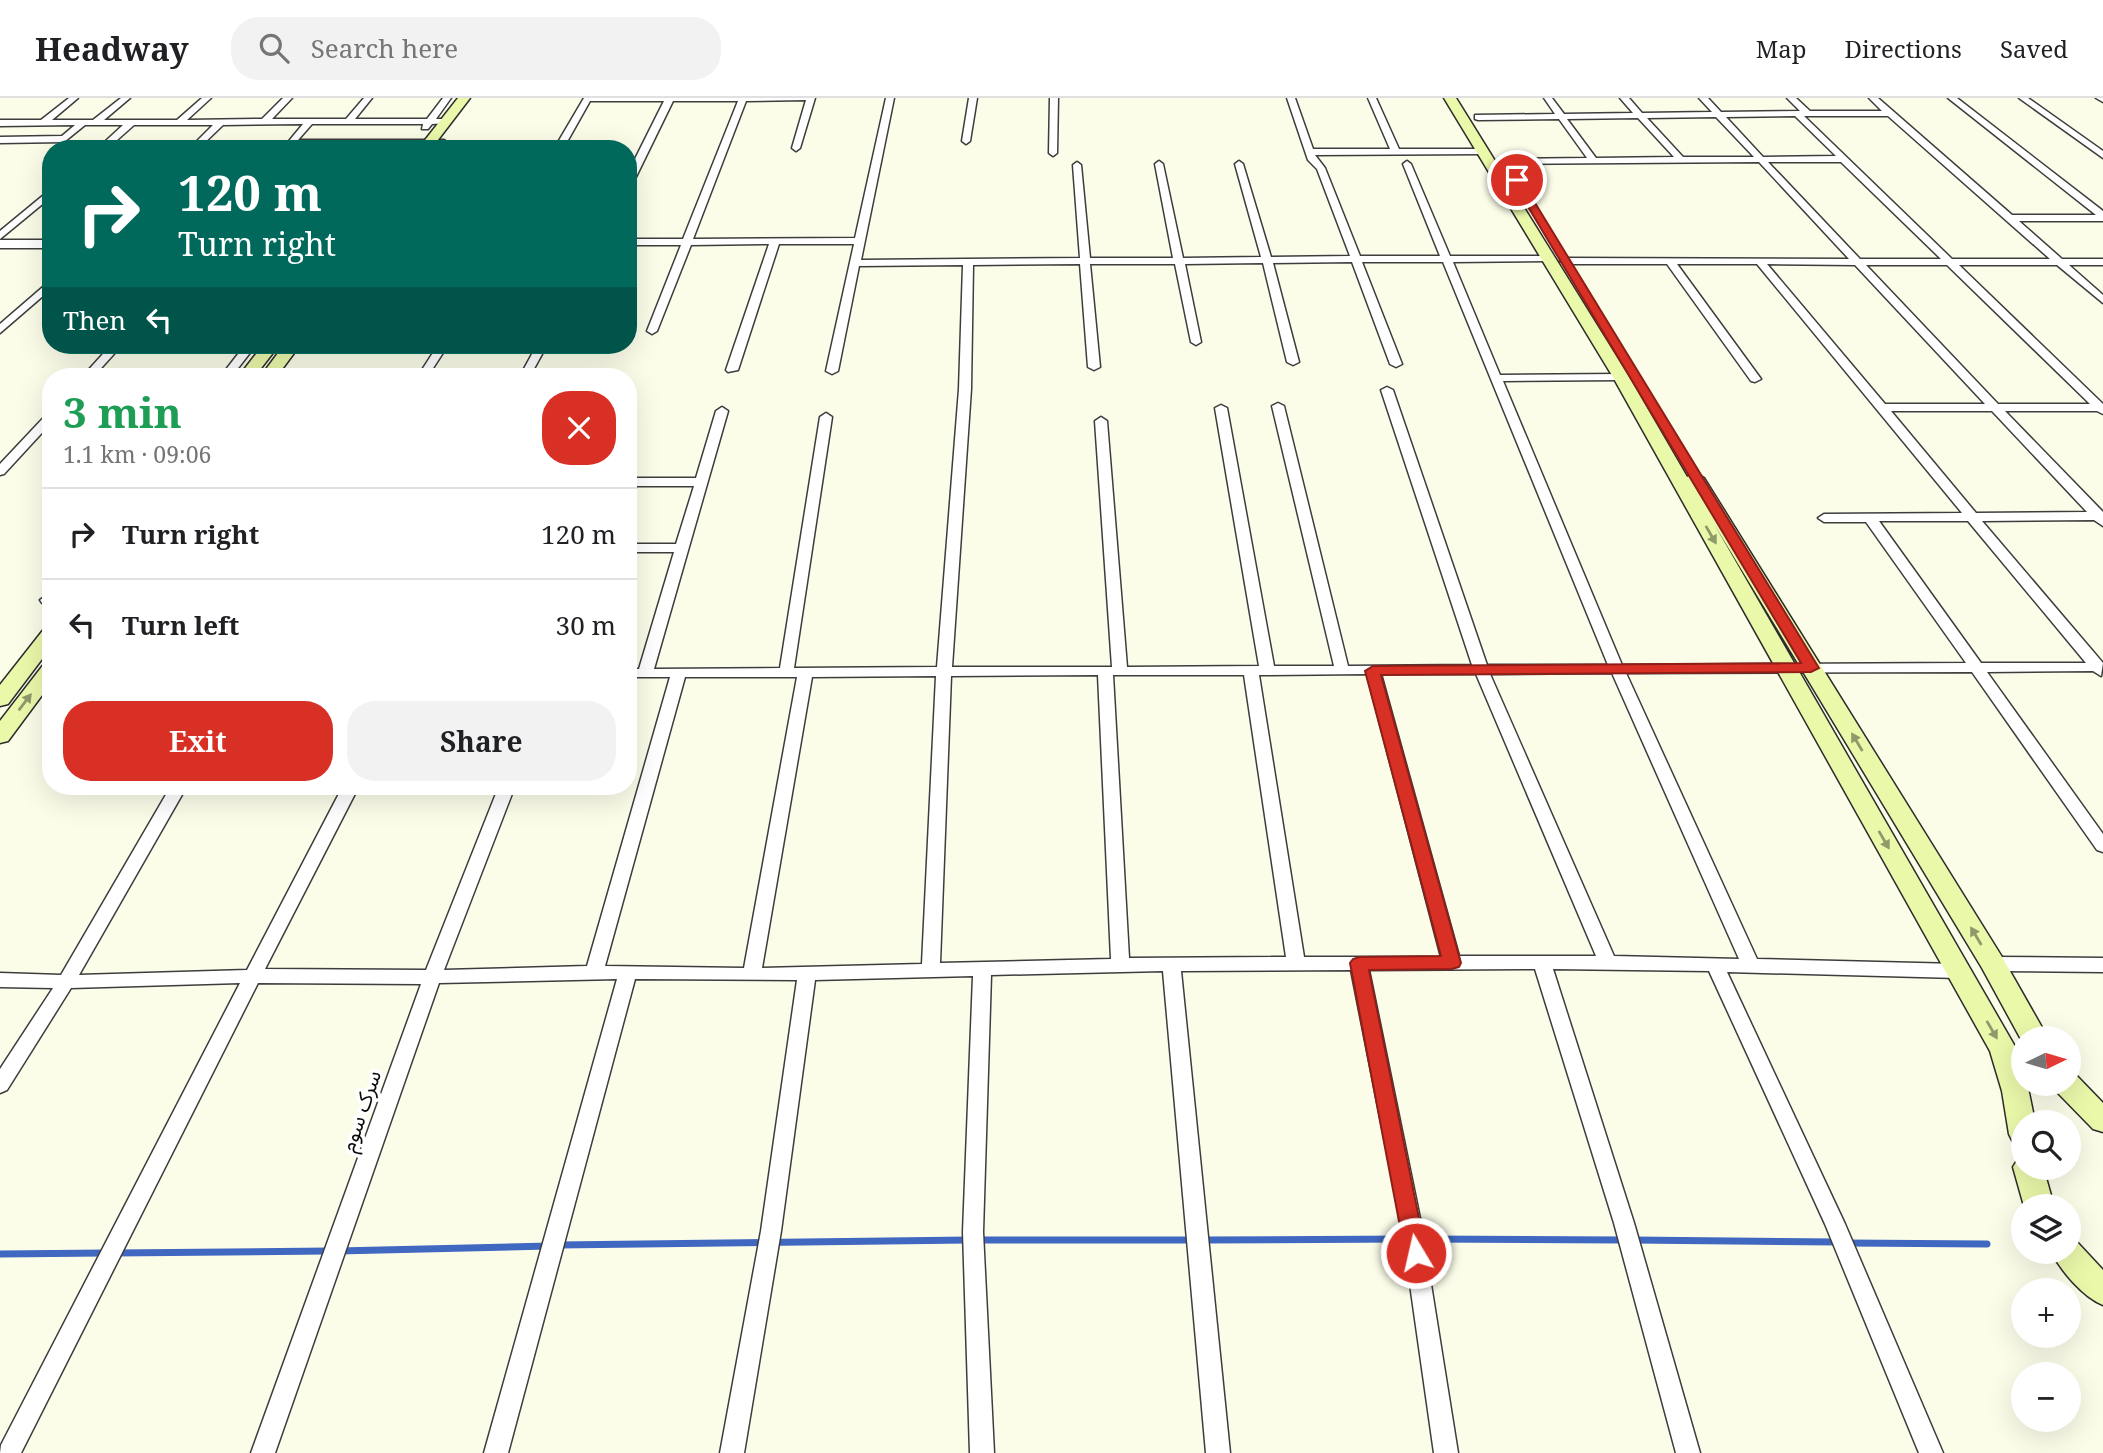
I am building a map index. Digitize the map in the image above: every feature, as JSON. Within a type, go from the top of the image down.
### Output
[{"type":"main road","points":[[438,140],[446,121],[464,98]]},
{"type":"main road","points":[[441,140],[479,98]]},
{"type":"main road","points":[[1450,98],[1483,151],[1532,219],[1993,964],[2027,1026]]},
{"type":"main road","points":[[1467,98],[1505,161],[1532,219]]},
{"type":"main road","points":[[1557,260],[2003,1050],[2017,1091],[2020,1110]]},
{"type":"main road","points":[[253,368],[264,354]]},
{"type":"main road","points":[[0,699],[9,677],[42,643]]},
{"type":"main road","points":[[0,736],[42,683]]},
{"type":"main road","points":[[2079,1096],[2103,1121]]},
{"type":"main road","points":[[2078,1264],[2103,1291]]},
{"type":"street","points":[[43,123],[74,98]]},
{"type":"street","points":[[96,122],[127,98]]},
{"type":"street","points":[[179,122],[206,98]]},
{"type":"street","points":[[264,122],[288,98]]},
{"type":"street","points":[[349,121],[368,98]]},
{"type":"street","points":[[414,140],[447,98]]},
{"type":"street","points":[[563,140],[587,98],[811,98],[796,148]]},
{"type":"street","points":[[637,164],[669,98]]},
{"type":"street","points":[[652,331],[743,98]]},
{"type":"street","points":[[832,371],[890,98]]},
{"type":"street","points":[[966,141],[972,98]]},
{"type":"street","points":[[1053,153],[1054,98]]},
{"type":"street","points":[[1291,98],[1311,160],[1321,167],[1396,364]]},
{"type":"street","points":[[1372,98],[1396,152]]},
{"type":"street","points":[[1548,98],[1594,161]]},
{"type":"street","points":[[1624,98],[1682,160]]},
{"type":"street","points":[[1703,98],[1992,407],[2101,518]]},
{"type":"street","points":[[1791,98],[1842,159],[2102,408]]},
{"type":"street","points":[[1873,98],[2103,300]]},
{"type":"street","points":[[1952,98],[2103,217]]},
{"type":"street","points":[[2023,98],[2103,155]]},
{"type":"street","points":[[1478,117],[1891,113]]},
{"type":"street","points":[[0,123],[446,121]]},
{"type":"street","points":[[0,140],[64,139],[84,122]]},
{"type":"street","points":[[111,140],[132,122]]},
{"type":"street","points":[[202,140],[221,122]]},
{"type":"street","points":[[294,140],[309,122]]},
{"type":"street","points":[[1309,152],[1483,151]]},
{"type":"street","points":[[1505,161],[1842,159]]},
{"type":"street","points":[[1159,164],[1196,342]]},
{"type":"street","points":[[1239,164],[1268,259],[1293,362]]},
{"type":"street","points":[[1407,164],[1617,669],[1752,967]]},
{"type":"street","points":[[1077,165],[1094,367]]},
{"type":"street","points":[[0,236],[42,200]]},
{"type":"street","points":[[2009,218],[2103,217]]},
{"type":"street","points":[[637,242],[858,241]]},
{"type":"street","points":[[732,370],[775,242]]},
{"type":"street","points":[[0,244],[42,244]]},
{"type":"street","points":[[855,263],[1268,259],[2103,262]]},
{"type":"street","points":[[931,969],[944,672],[965,389],[968,261]]},
{"type":"street","points":[[1670,262],[1755,379]]},
{"type":"street","points":[[1760,262],[1972,519],[2101,670]]},
{"type":"street","points":[[0,331],[42,291]]},
{"type":"street","points":[[95,368],[109,354]]},
{"type":"street","points":[[232,368],[244,354]]},
{"type":"street","points":[[1497,378],[1621,377]]},
{"type":"street","points":[[1387,390],[1481,669],[1608,962]]},
{"type":"street","points":[[1278,406],[1342,670]]},
{"type":"street","points":[[1221,408],[1259,670],[1296,964]]},
{"type":"street","points":[[1883,408],[2102,408]]},
{"type":"street","points":[[645,673],[722,411]]},
{"type":"street","points":[[786,673],[826,417]]},
{"type":"street","points":[[1101,421],[1113,671],[1120,965]]},
{"type":"street","points":[[0,471],[42,426]]},
{"type":"street","points":[[637,482],[701,482]]},
{"type":"street","points":[[1824,518],[2101,518]]},
{"type":"street","points":[[1870,518],[2103,846]]},
{"type":"street","points":[[637,548],[681,548]]},
{"type":"street","points":[[637,673],[1974,667],[2101,670]]},
{"type":"street","points":[[1373,671],[1452,963]]},
{"type":"street","points":[[594,972],[679,673]]},
{"type":"street","points":[[752,975],[805,673]]},
{"type":"street","points":[[0,1085],[66,982],[174,795]]},
{"type":"street","points":[[9,1453],[346,795]]},
{"type":"street","name":"سرک سوم","points":[[263,1453],[432,977],[503,795]]},
{"type":"street","points":[[0,980],[66,982],[252,976],[432,977],[594,972],[752,975],[1171,964],[1542,962],[1958,971]]},
{"type":"street","points":[[1542,962],[1624,1223],[1688,1453]]},
{"type":"street","points":[[1359,963],[1412,1228],[1446,1453]]},
{"type":"street","points":[[1171,964],[1218,1453]]},
{"type":"street","points":[[1993,964],[2103,965]]},
{"type":"street","points":[[1716,967],[1835,1224],[1931,1453]]},
{"type":"street","points":[[982,968],[973,1232],[982,1453]]},
{"type":"street","points":[[496,1453],[628,972]]},
{"type":"street","points":[[732,1453],[771,1231],[807,973]]},
{"type":"waterway","points":[[1203,1240],[1410,1239]]},
{"type":"waterway","points":[[1420,1239],[1623,1240]]},
{"type":"waterway","points":[[559,1245],[969,1240]]},
{"type":"waterway","points":[[979,1240],[1193,1240]]},
{"type":"waterway","points":[[1633,1240],[1837,1242]]},
{"type":"waterway","points":[[1847,1243],[1987,1244]]},
{"type":"waterway","points":[[338,1251],[549,1246]]},
{"type":"waterway","points":[[114,1253],[329,1251]]},
{"type":"waterway","points":[[0,1254],[105,1253]]},
{"type":"route","points":[[1416,1253],[1359,963],[1452,963],[1373,671],[1811,668],[1517,180]]}]
